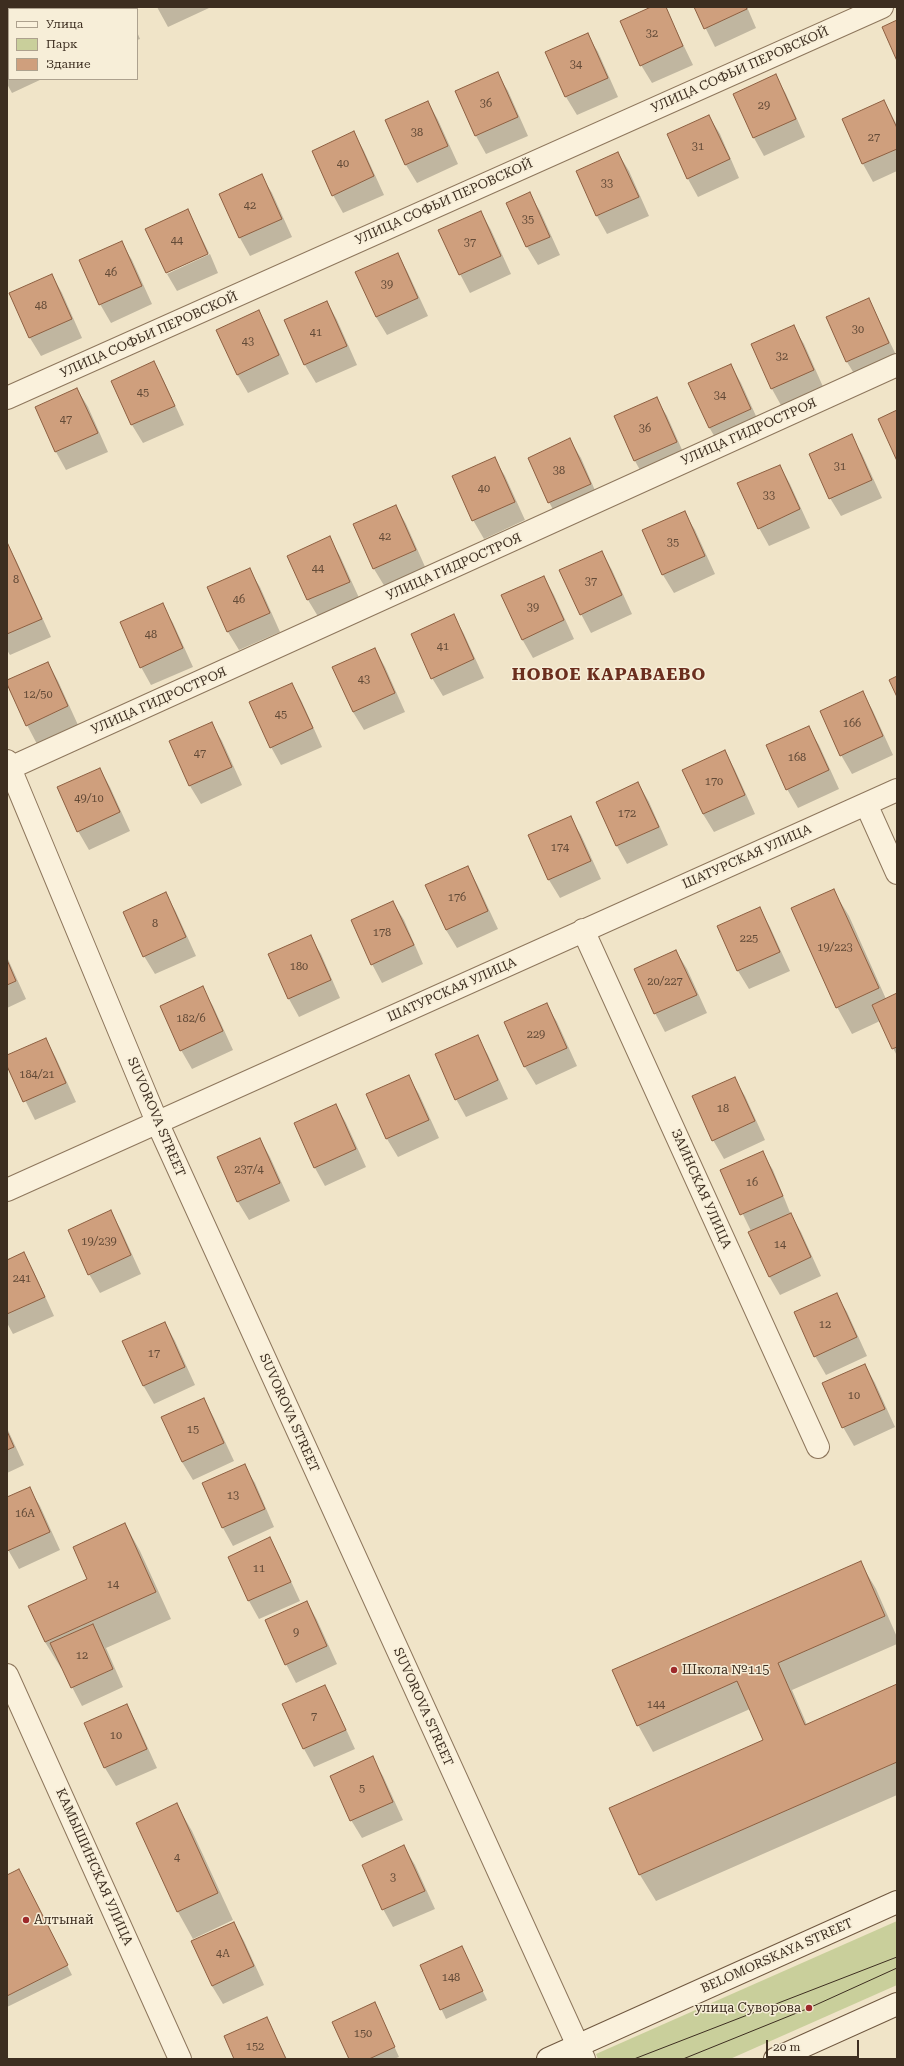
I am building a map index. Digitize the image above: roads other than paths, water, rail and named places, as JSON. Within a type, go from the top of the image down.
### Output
[{"type":"street","name":"УЛИЦА СОФЬИ ПЕРОВСКОЙ","points":[[7,398],[882,7]]},
{"type":"street","name":"УЛИЦА ГИДРОСТРОЯ","points":[[9,764],[897,365]]},
{"type":"street","name":"SUVOROVA STREET","points":[[9,764],[157,1122],[580,2052]]},
{"type":"street","name":"ШАТУРСКАЯ УЛИЦА","points":[[7,1190],[897,790]]},
{"type":"street","points":[[866,804],[897,873]]},
{"type":"street","name":"ЗАИНСКАЯ УЛИЦА","points":[[584,930],[818,1447]]},
{"type":"street","name":"КАМЫШИНСКАЯ УЛИЦА","points":[[7,1675],[180,2059]]},
{"type":"street","name":"BELOMORSKAYA STREET","points":[[548,2059],[580,2052],[897,1902]]},
{"type":"street","points":[[775,2059],[897,2004]]},
{"type":"tram line","points":[[634,2059],[897,1957]]},
{"type":"tram line","points":[[683,2059],[809,2008],[897,1968]]},
{"type":"place","name":"Школа №115","points":[[674,1670]]},
{"type":"place","name":"Алтынай","points":[[26,1920]]},
{"type":"place","name":"улица Суворова","points":[[809,2008]]},
{"type":"district","name":"НОВОЕ КАРАВАЕВО","points":[[609,675]]}]
